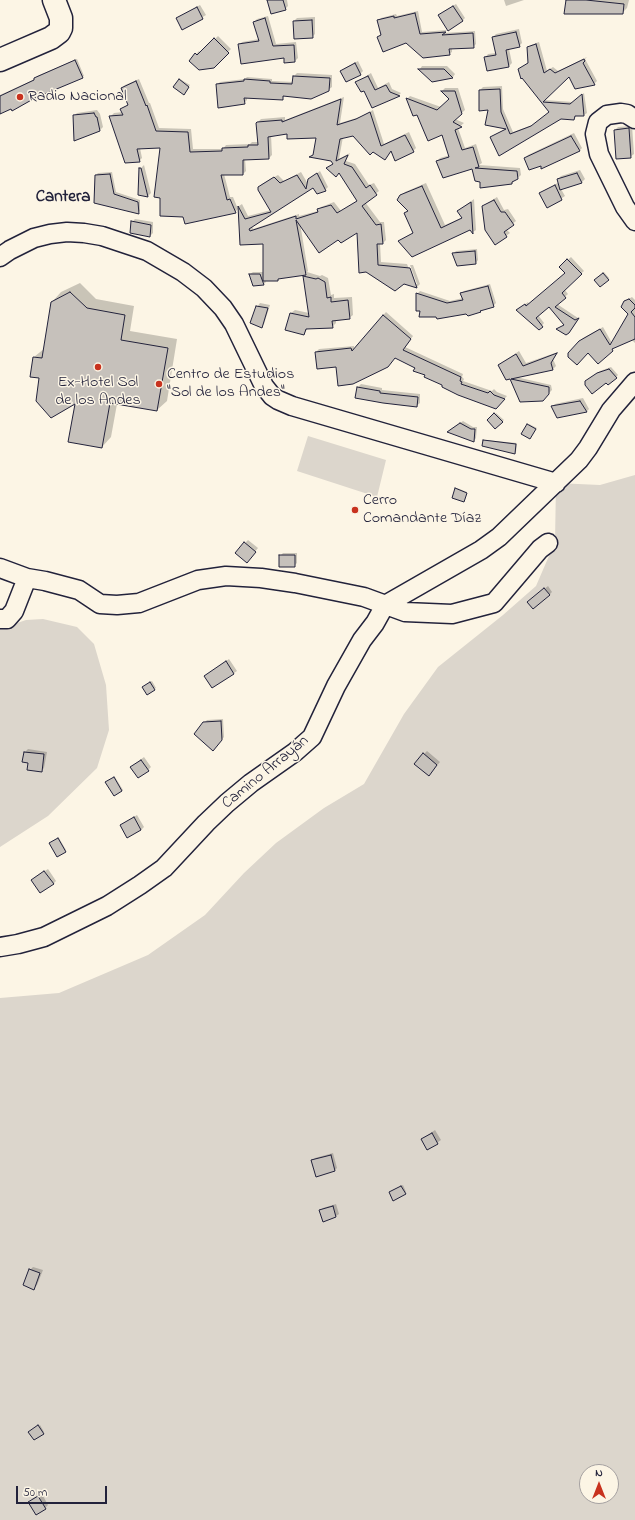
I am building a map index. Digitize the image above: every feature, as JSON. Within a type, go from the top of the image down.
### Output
[{"type":"main road","points":[[0,60],[50,38],[59,32],[61,28],[61,18],[54,0]]},
{"type":"street","points":[[635,119],[627,114],[621,113],[607,115],[598,122],[595,134],[599,154],[625,207],[635,221]]},
{"type":"street","points":[[0,257],[18,245],[34,238],[67,232],[102,236],[147,251],[163,259],[186,274],[204,288],[223,308],[234,324],[264,386],[272,396],[278,400],[292,406],[556,483]]},
{"type":"street","points":[[385,605],[493,542],[556,483],[584,454],[611,410],[635,382]]},
{"type":"street","points":[[0,568],[27,578],[79,590],[100,604],[117,605],[139,602],[198,580],[226,576],[261,578],[295,583],[364,597],[405,612],[452,614],[494,603],[540,548],[548,543]]},
{"type":"street","points":[[0,619],[7,619],[14,611],[27,578]]},
{"type":"street","name":"Camino Arrayán","points":[[0,947],[44,937],[66,927],[107,906],[164,868],[227,803],[251,783],[295,752],[312,737],[336,686],[362,640],[375,624],[385,605]]},
{"type":"shaded area","points":[[308,436],[386,460],[377,497],[297,471]]},
{"type":"shaded area","points":[[635,475],[635,1520],[0,1520],[0,998],[59,993],[148,955],[205,915],[244,873],[276,843],[324,808],[364,784],[404,714],[438,667],[503,615],[536,586],[555,542],[556,483],[600,485]]},
{"type":"shaded area","points":[[43,619],[77,627],[94,644],[106,685],[109,730],[97,768],[48,816],[0,847],[0,629],[26,620]]},
{"type":"building","points":[[267,0],[283,0],[286,10],[271,14]]},
{"type":"building","points":[[566,0],[586,0],[624,4],[623,14],[564,14]]},
{"type":"building","points":[[453,6],[463,21],[448,31],[438,15]]},
{"type":"building","points":[[197,7],[203,19],[182,30],[176,18]]},
{"type":"building","points":[[415,13],[420,34],[446,32],[442,35],[473,33],[474,48],[449,49],[450,55],[423,58],[406,43],[383,52],[377,37],[381,35],[377,20]]},
{"type":"building","points":[[265,18],[273,46],[294,45],[295,62],[284,63],[284,58],[241,64],[238,44],[259,41],[253,22]]},
{"type":"building","points":[[312,20],[313,38],[294,39],[293,21]]},
{"type":"building","points":[[516,32],[520,47],[506,50],[509,67],[487,71],[484,57],[496,55],[492,37]]},
{"type":"building","points":[[214,38],[229,53],[214,68],[199,70],[189,61],[195,53],[197,55]]},
{"type":"building","points":[[536,44],[544,73],[550,69],[555,73],[584,59],[585,61],[583,63],[595,85],[575,89],[569,77],[543,102],[570,104],[582,94],[584,116],[575,116],[574,120],[561,119],[499,156],[490,137],[506,129],[485,125],[488,110],[479,111],[479,90],[500,89],[501,112],[510,134],[531,126],[549,112],[522,78],[521,79],[518,69],[528,63],[527,47]]},
{"type":"building","points":[[75,60],[83,78],[35,98],[12,111],[11,109],[0,114],[0,96],[34,80],[34,78]]},
{"type":"building","points":[[355,63],[361,75],[346,82],[340,71]]},
{"type":"building","points":[[418,69],[444,69],[453,78],[432,82]]},
{"type":"building","points":[[293,76],[330,78],[329,91],[311,99],[283,96],[283,100],[244,98],[245,104],[218,108],[216,84],[244,81],[244,79],[270,81],[270,83],[292,84]]},
{"type":"building","points":[[368,76],[375,90],[386,85],[390,92],[400,96],[372,108],[364,91],[361,92],[355,82]]},
{"type":"building","points":[[179,79],[189,87],[184,95],[173,87]]},
{"type":"building","points":[[136,81],[146,106],[147,105],[156,131],[188,132],[190,152],[222,151],[222,148],[258,145],[257,122],[282,120],[282,122],[341,99],[337,125],[356,119],[370,112],[381,146],[405,135],[414,152],[395,161],[391,151],[385,160],[373,152],[370,155],[353,136],[340,139],[336,161],[348,155],[344,164],[352,167],[366,188],[370,185],[377,195],[362,206],[376,225],[381,224],[383,244],[377,244],[378,265],[410,268],[417,288],[404,284],[395,291],[366,272],[359,273],[357,233],[341,243],[338,240],[319,253],[296,220],[306,275],[278,279],[278,281],[263,281],[263,244],[240,245],[238,206],[245,219],[271,212],[258,190],[258,187],[274,177],[280,183],[297,175],[306,189],[308,179],[317,173],[326,191],[317,194],[313,188],[249,229],[250,231],[296,216],[296,219],[318,212],[317,209],[331,205],[337,213],[357,201],[339,173],[336,177],[326,168],[333,164],[331,161],[309,157],[313,155],[316,138],[287,139],[287,134],[268,137],[269,159],[243,160],[243,175],[221,175],[227,200],[230,199],[236,213],[185,224],[183,217],[160,216],[160,198],[154,197],[160,148],[137,149],[140,162],[125,163],[109,116],[123,115],[120,109],[128,105],[121,88]]},
{"type":"building","points":[[441,91],[455,91],[462,114],[453,122],[462,127],[455,130],[462,150],[473,147],[479,167],[475,168],[517,171],[518,179],[512,182],[512,184],[480,188],[480,182],[475,181],[472,169],[443,178],[436,161],[449,157],[442,135],[428,141],[417,115],[413,116],[406,98],[437,110],[449,99]]},
{"type":"building","points":[[94,113],[97,117],[100,131],[74,141],[73,115]]},
{"type":"building","points":[[629,128],[631,158],[616,159],[614,130]]},
{"type":"building","points":[[571,136],[580,151],[541,169],[541,166],[529,170],[524,158]]},
{"type":"building","points":[[139,168],[141,168],[148,197],[138,195]]},
{"type":"building","points":[[577,173],[582,183],[560,190],[557,179]]},
{"type":"building","points":[[110,174],[114,194],[138,202],[139,214],[94,203],[95,175]]},
{"type":"building","points":[[555,185],[562,200],[547,208],[539,193]]},
{"type":"building","points":[[422,186],[441,228],[462,218],[457,211],[471,202],[473,234],[470,230],[412,257],[398,241],[413,233],[404,213],[408,211],[397,200],[400,195]]},
{"type":"building","points":[[494,200],[501,212],[505,212],[514,225],[504,232],[507,237],[495,245],[485,230],[482,206]]},
{"type":"building","points":[[131,221],[151,225],[150,237],[130,233]]},
{"type":"building","points":[[475,251],[476,264],[457,266],[452,253]]},
{"type":"building","points":[[567,259],[582,274],[562,293],[566,298],[555,307],[575,320],[579,318],[566,335],[556,329],[564,325],[549,307],[536,318],[543,327],[539,330],[516,310],[525,304],[526,306],[565,273],[559,267]]},
{"type":"building","points":[[603,273],[609,280],[600,287],[594,280]]},
{"type":"building","points":[[249,274],[260,274],[264,285],[253,286]]},
{"type":"building","points":[[303,276],[316,279],[318,278],[325,282],[327,298],[331,297],[331,302],[348,300],[350,319],[332,321],[333,328],[306,329],[304,335],[285,330],[290,313],[309,317]]},
{"type":"building","points":[[488,286],[494,307],[480,311],[481,312],[468,316],[466,314],[437,319],[436,317],[419,317],[420,311],[416,311],[416,293],[447,303],[463,300],[460,293]]},
{"type":"building","name":"Ex-Hotel Sol de los Andes","points":[[70,292],[87,308],[125,315],[121,340],[168,348],[157,411],[110,403],[102,448],[68,442],[75,404],[51,418],[36,401],[39,378],[30,377],[33,357],[42,358],[51,302]]},
{"type":"building","points":[[629,299],[635,305],[635,308],[631,312],[635,317],[635,339],[612,349],[613,351],[598,364],[588,353],[577,365],[568,357],[568,353],[579,341],[600,329],[610,345],[628,314],[621,307],[624,301]]},
{"type":"building","points":[[256,306],[268,308],[262,328],[250,323]]},
{"type":"building","points":[[383,315],[411,339],[403,350],[461,377],[461,384],[488,393],[490,391],[494,395],[505,399],[496,409],[458,395],[442,387],[442,385],[424,377],[425,375],[413,371],[415,368],[395,358],[388,367],[353,384],[338,386],[336,367],[317,369],[315,352],[351,348],[352,351]]},
{"type":"building","points":[[557,353],[551,363],[553,370],[511,379],[549,387],[549,394],[543,401],[520,402],[510,379],[506,380],[498,365],[516,354],[523,366]]},
{"type":"building","points":[[609,369],[617,378],[608,385],[606,383],[592,394],[585,385],[585,381],[597,373]]},
{"type":"building","points":[[357,387],[380,391],[380,393],[418,397],[417,407],[355,398]]},
{"type":"building","points":[[580,401],[587,412],[557,418],[551,406]]},
{"type":"building","points":[[494,413],[503,422],[495,429],[487,420]]},
{"type":"building","points":[[460,423],[471,429],[475,429],[474,442],[447,432]]},
{"type":"building","points":[[527,424],[536,429],[530,439],[521,434]]},
{"type":"building","points":[[483,440],[516,444],[515,454],[482,446]]},
{"type":"building","points":[[455,488],[467,493],[464,502],[452,498]]},
{"type":"building","points":[[244,542],[256,552],[247,563],[235,553]]},
{"type":"building","points":[[279,555],[295,555],[295,567],[279,567]]},
{"type":"building","points":[[544,588],[550,595],[533,609],[527,602]]},
{"type":"building","points":[[226,661],[234,674],[212,688],[204,676]]},
{"type":"building","points":[[150,682],[155,690],[147,695],[142,687]]},
{"type":"building","points":[[221,721],[222,740],[213,751],[194,734],[203,722]]},
{"type":"building","points":[[24,752],[44,754],[42,772],[27,770],[28,763],[22,762]]},
{"type":"building","points":[[423,753],[437,765],[429,776],[414,764]]},
{"type":"building","points":[[141,760],[149,771],[138,778],[130,767]]},
{"type":"building","points":[[114,777],[122,791],[114,796],[105,782]]},
{"type":"building","points":[[134,817],[141,830],[127,838],[120,825]]},
{"type":"building","points":[[58,838],[66,852],[57,857],[49,843]]},
{"type":"building","points":[[44,871],[54,884],[40,893],[31,880]]},
{"type":"building","points":[[432,1133],[438,1144],[427,1150],[421,1139]]},
{"type":"building","points":[[331,1155],[335,1171],[316,1177],[311,1160]]},
{"type":"building","points":[[401,1186],[406,1194],[393,1201],[389,1192]]},
{"type":"building","points":[[333,1206],[336,1217],[323,1222],[319,1210]]},
{"type":"building","points":[[29,1269],[40,1273],[34,1290],[23,1285]]},
{"type":"building","points":[[38,1425],[44,1434],[34,1440],[28,1432]]},
{"type":"building","points":[[38,1496],[46,1509],[36,1515],[28,1502]]},
{"type":"place","name":"Radio Nacional","points":[[20,97]]},
{"type":"place","name":"Ex-Hotel Sol de los Andes","points":[[98,367]]},
{"type":"place","name":"Centro de Estudios \"Sol de los Andes\"","points":[[159,384]]},
{"type":"place","name":"Cerro Comandante Díaz","points":[[355,510]]},
{"type":"district","name":"Cantera","points":[[63,198]]}]
